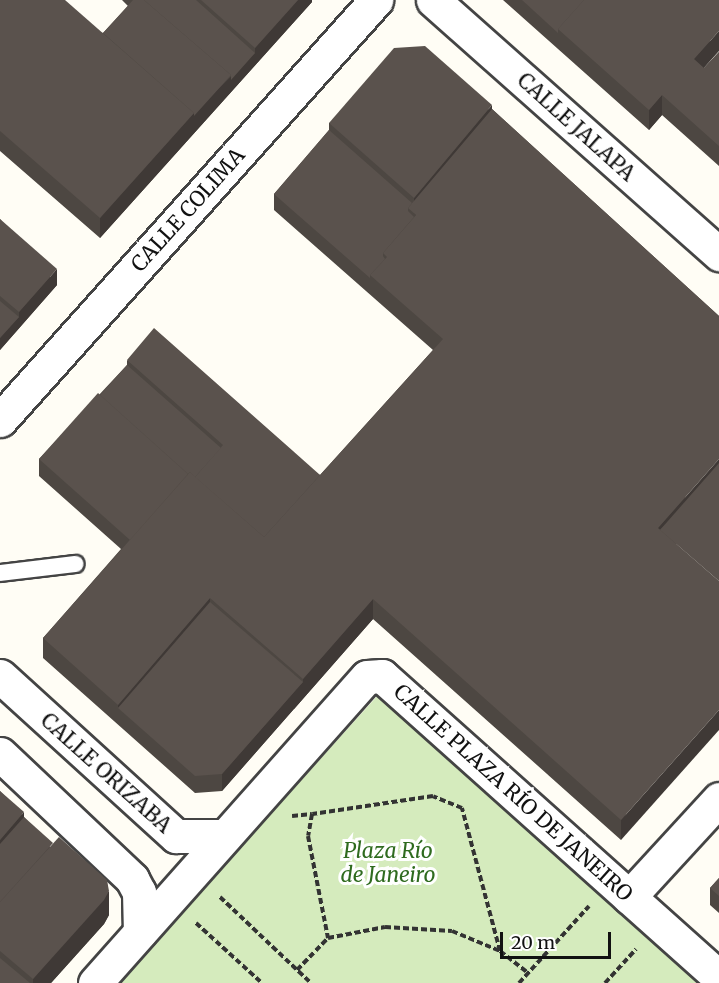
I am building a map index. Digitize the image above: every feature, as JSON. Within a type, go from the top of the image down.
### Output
[{"type":"street","name":"CALLE COLIMA","points":[[0,420],[376,0]]},
{"type":"street","name":"CALLE JALAPA","points":[[433,0],[719,254]]},
{"type":"street","name":"CALLE ORIZABA","points":[[0,676],[176,836],[225,836]]},
{"type":"street","name":"CALLE PLAZA RÍO DE JANEIRO","points":[[95,983],[367,677],[382,676],[719,977]]},
{"type":"street","points":[[0,754],[132,879],[139,892],[140,932]]},
{"type":"street","points":[[620,889],[719,800]]},
{"type":"lane","points":[[0,573],[75,564]]},
{"type":"path","points":[[285,818],[433,796],[462,808],[500,951]]},
{"type":"path","points":[[312,814],[308,836],[328,938]]},
{"type":"path","points":[[193,873],[311,983]]},
{"type":"path","points":[[519,983],[620,889]]},
{"type":"path","points":[[170,898],[262,983]]},
{"type":"path","points":[[605,983],[659,924]]},
{"type":"path","points":[[297,970],[328,938],[385,927],[452,931],[500,951],[528,973]]},
{"type":"green space","name":"Plaza Río de Janeiro","points":[[379,694],[702,983],[118,983]]},
{"type":"building","points":[[0,0],[65,0],[194,113],[100,218],[0,131]]},
{"type":"building","points":[[133,0],[144,0],[231,75],[194,116],[194,113],[103,33]]},
{"type":"building","points":[[144,0],[196,0],[255,53],[231,80],[231,75]]},
{"type":"building","points":[[201,0],[298,0],[255,48]]},
{"type":"building","points":[[522,0],[584,0],[558,29],[558,33]]},
{"type":"building","points":[[584,0],[719,0],[719,31],[694,59],[704,68],[719,52],[719,146],[662,95],[649,110],[558,29]]},
{"type":"building","points":[[425,46],[492,105],[414,198],[329,123],[394,48]]},
{"type":"building","points":[[492,109],[719,316],[719,459],[658,528],[719,581],[719,710],[621,820],[373,599],[303,679],[210,598],[118,705],[43,638],[190,472],[264,537],[443,339],[370,275],[387,257],[383,253],[416,215],[408,208]]},
{"type":"building","points":[[329,130],[412,203],[408,211],[414,217],[383,253],[385,259],[370,275],[370,278],[274,194]]},
{"type":"building","points":[[0,219],[57,269],[19,312],[0,296]]},
{"type":"building","points":[[0,301],[19,317],[0,338]]},
{"type":"building","points":[[154,328],[320,475],[264,537],[195,477],[223,445],[127,360]]},
{"type":"building","points":[[127,365],[221,448],[195,477],[190,472],[188,474],[100,395]]},
{"type":"building","points":[[98,393],[188,474],[130,540],[39,459]]},
{"type":"building","points":[[719,463],[719,581],[660,530]]},
{"type":"building","points":[[210,602],[303,682],[222,774],[195,776],[118,708]]},
{"type":"building","points":[[0,791],[24,812],[0,840]]},
{"type":"building","points":[[24,817],[53,843],[0,902],[0,844]]},
{"type":"building","points":[[59,837],[107,880],[109,891],[104,900],[33,979],[0,951],[0,902]]},
{"type":"building","points":[[719,878],[719,896],[710,888]]},
{"type":"building","points":[[0,958],[30,983],[0,983]]}]
